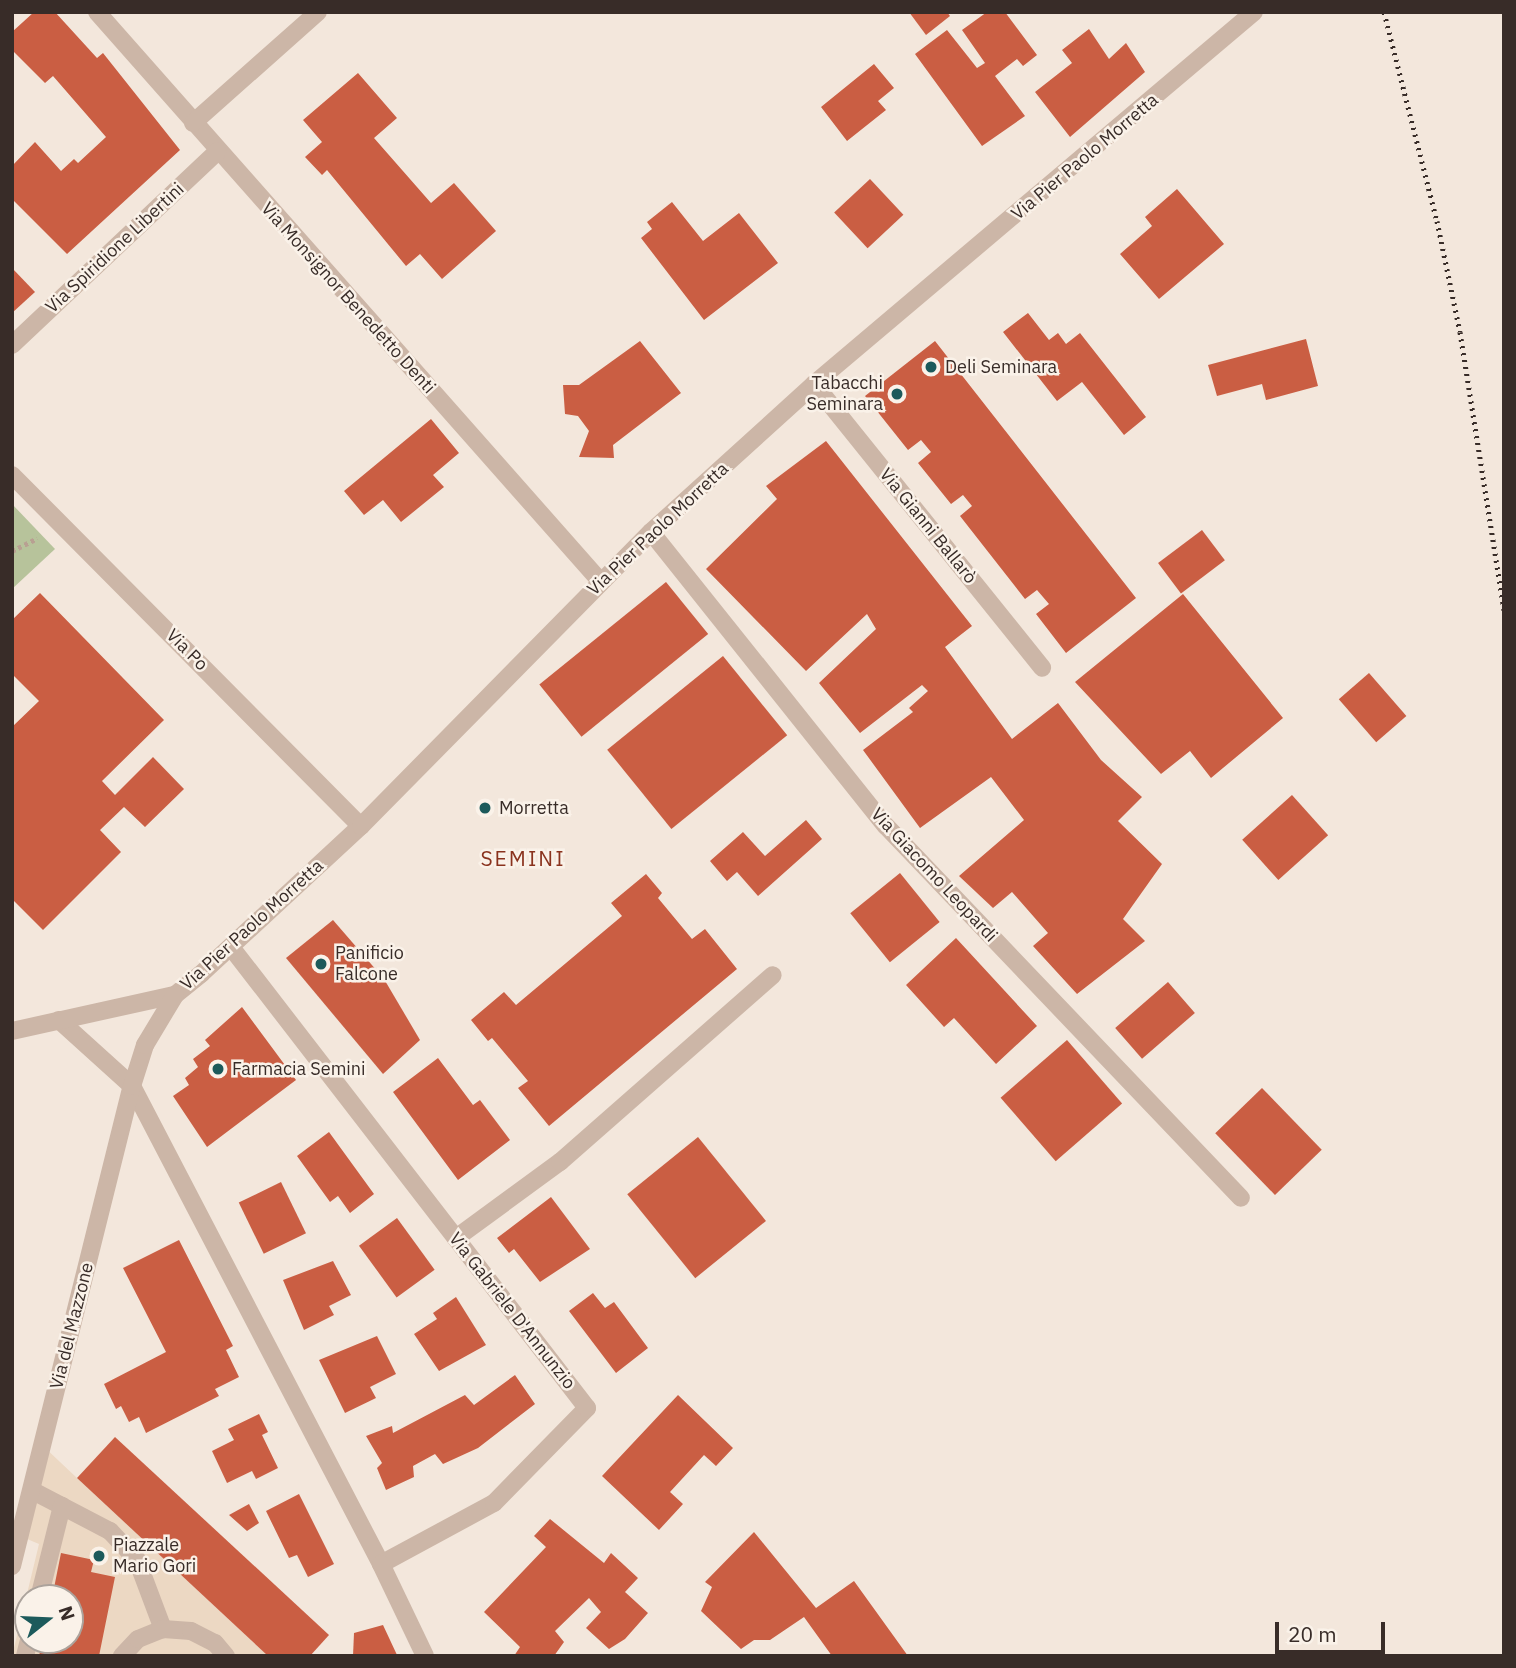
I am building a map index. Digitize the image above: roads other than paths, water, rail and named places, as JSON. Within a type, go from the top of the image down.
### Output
[{"type":"street","name":"Via Monsignor Benedetto Denti","points":[[97,12],[217,152],[601,582]]},
{"type":"street","points":[[193,123],[318,12]]},
{"type":"street","name":"Via Pier Paolo Morretta","points":[[12,1031],[175,995],[361,826],[651,532],[814,384],[1255,12]]},
{"type":"street","name":"Via Spiridione Libertini","points":[[12,345],[217,152]]},
{"type":"street","name":"Via Gianni Ballarò","points":[[814,384],[1042,668]]},
{"type":"street","name":"Via Po","points":[[12,475],[361,826]]},
{"type":"street","name":"Via Giacomo Leopardi","points":[[651,532],[886,826],[1241,1198]]},
{"type":"street","name":"Via Gabriele D'Annunzio","points":[[230,947],[587,1408],[494,1503],[381,1564]]},
{"type":"street","points":[[456,1238],[560,1162],[773,975]]},
{"type":"street","name":"Via del Mazzone","points":[[12,1566],[33,1491],[132,1086],[145,1045],[175,995]]},
{"type":"street","points":[[59,1020],[132,1086],[381,1564],[425,1656]]},
{"type":"street","points":[[33,1491],[110,1531],[137,1560],[163,1629]]},
{"type":"street","points":[[43,1584],[62,1506]]},
{"type":"street","points":[[122,1656],[138,1639],[163,1629],[191,1631],[215,1643],[226,1656]]},
{"type":"railway","points":[[1384,12],[1437,221],[1460,332],[1504,611]]},
{"type":"place","name":"Deli Seminara","points":[[931,367]]},
{"type":"place","name":"Tabacchi Seminara","points":[[897,394]]},
{"type":"place","name":"Morretta","points":[[485,808]]},
{"type":"place","name":"Panificio Falcone","points":[[321,964]]},
{"type":"place","name":"Farmacia Semini","points":[[218,1069]]},
{"type":"place","name":"Piazzale Mario Gori","points":[[99,1556]]},
{"type":"district","name":"SEMINI","points":[[523,858]]}]
